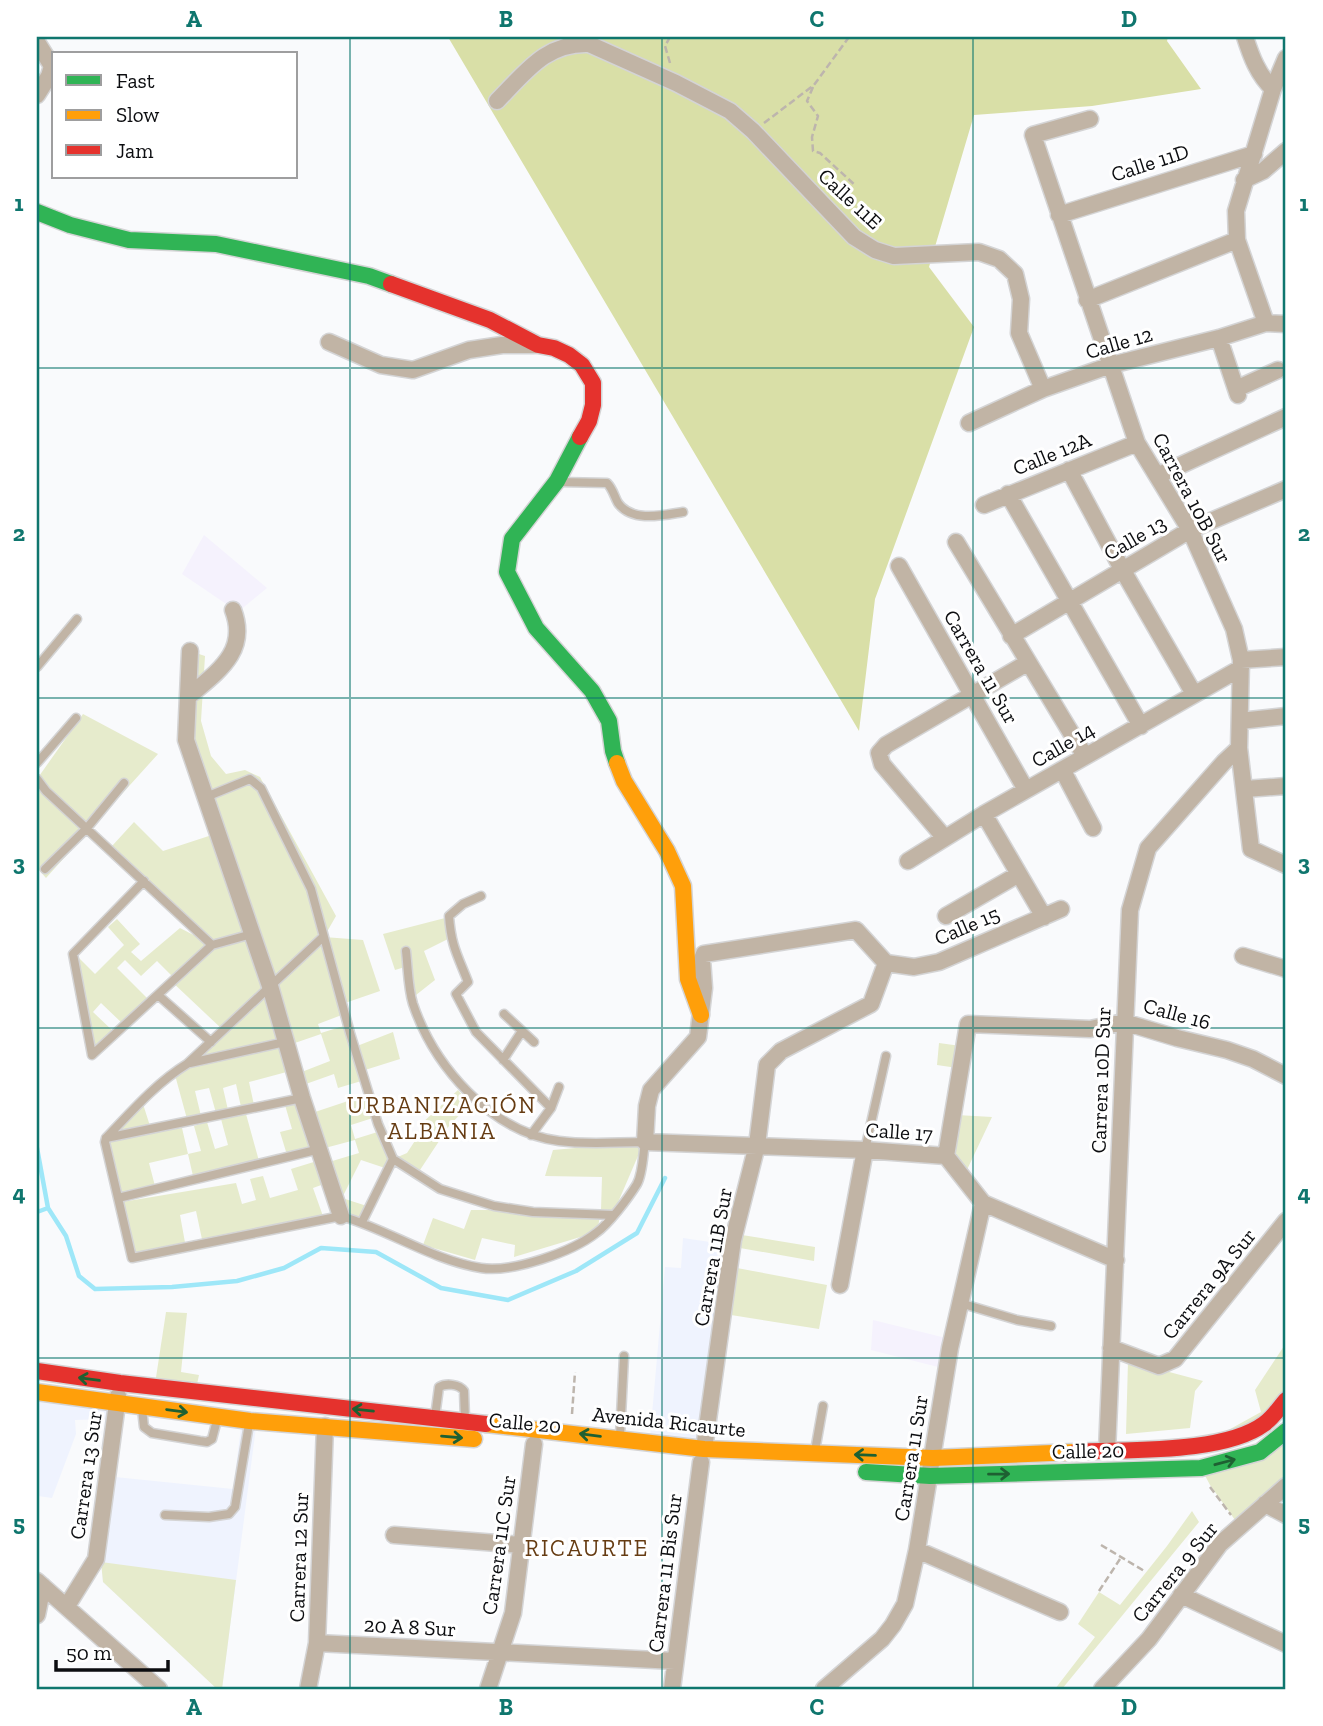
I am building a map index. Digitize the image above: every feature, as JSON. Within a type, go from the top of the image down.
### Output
[{"type":"main road","points":[[37,212],[70,225],[129,240],[216,244],[369,276],[490,320],[538,345],[569,355],[582,365],[593,383],[593,405],[589,421],[557,481],[512,539],[507,572],[536,628],[592,691],[609,721],[613,751],[624,781],[667,851],[683,886],[688,979],[701,1015]]},
{"type":"main road","name":"Avenida Ricaurte","points":[[37,1371],[120,1383],[620,1439],[702,1456],[814,1453],[933,1458],[1180,1447],[1252,1431],[1265,1424],[1286,1400]]},
{"type":"main road","name":"Calle 20","points":[[37,1392],[250,1421],[930,1476],[1201,1468],[1260,1452],[1286,1432]]},
{"type":"street","points":[[1245,37],[1251,58],[1264,81],[1273,89]]},
{"type":"street","points":[[37,42],[52,66],[50,76],[37,95]]},
{"type":"street","name":"Calle 11E","points":[[497,100],[552,50],[574,44],[589,44],[676,83],[730,111],[753,131],[854,237],[875,250],[894,256],[979,252],[999,259],[1015,274],[1021,299],[1019,333],[1042,389]]},
{"type":"street","points":[[1266,323],[1237,240],[1236,211],[1273,89],[1286,58]]},
{"type":"street","name":"Carrera 10B Sur","points":[[1090,119],[1033,135],[1137,443],[1190,530],[1234,629],[1241,664],[1239,748],[1251,849],[1286,865]]},
{"type":"street","points":[[1244,180],[1263,171],[1286,151]]},
{"type":"street","name":"Calle 11D","points":[[1059,215],[1254,154]]},
{"type":"street","points":[[1087,300],[1237,240]]},
{"type":"street","name":"Calle 12","points":[[969,423],[1042,389],[1111,365],[1219,338],[1266,323],[1286,324]]},
{"type":"street","points":[[1219,338],[1237,392],[1278,370]]},
{"type":"street","points":[[328,342],[382,365],[413,370],[468,350],[502,345],[538,345]]},
{"type":"street","points":[[1157,476],[1286,417]]},
{"type":"street","name":"Calle 12A","points":[[984,505],[1137,443]]},
{"type":"street","points":[[1069,470],[1194,694]]},
{"type":"street","name":"Calle 13","points":[[1011,636],[1190,530],[1286,489]]},
{"type":"street","points":[[1008,494],[1141,726]]},
{"type":"street","points":[[956,542],[1085,756]]},
{"type":"street","name":"Carrera 11 Sur","points":[[899,566],[1026,790]]},
{"type":"street","points":[[188,697],[233,654],[237,622],[233,610]]},
{"type":"street","points":[[190,650],[187,740],[270,987],[302,1098],[341,1216]]},
{"type":"street","points":[[1241,664],[1286,657]]},
{"type":"street","points":[[944,837],[882,764],[878,754],[886,745],[1027,663]]},
{"type":"street","name":"Calle 14","points":[[908,861],[944,837],[1141,726],[1241,664]]},
{"type":"street","points":[[1240,720],[1286,716]]},
{"type":"street","name":"Carrera 10D Sur","points":[[1107,1451],[1130,910],[1149,848],[1224,761],[1239,748]]},
{"type":"street","points":[[1063,771],[1093,828]]},
{"type":"street","points":[[1245,789],[1286,786]]},
{"type":"street","points":[[984,814],[1044,917]]},
{"type":"street","points":[[946,916],[1018,874]]},
{"type":"street","name":"Calle 15","points":[[886,963],[914,967],[939,962],[1061,909]]},
{"type":"street","points":[[645,1142],[647,1106],[651,1090],[698,1037],[705,988],[702,959],[704,954],[856,930],[886,963]]},
{"type":"street","points":[[1243,957],[1286,969]]},
{"type":"street","name":"Carrera 11B Sur","points":[[702,1456],[733,1240],[757,1145],[764,1073],[772,1058],[781,1051],[871,1004],[886,963]]},
{"type":"street","name":"Calle 16","points":[[946,1156],[968,1024],[1090,1029],[1124,1022],[1227,1049],[1286,1076]]},
{"type":"street","name":"Calle 17","points":[[645,1142],[865,1150],[946,1156],[983,1203],[1116,1261]]},
{"type":"street","points":[[840,1285],[865,1150]]},
{"type":"street","name":"Carrera 11 Sur","points":[[824,1689],[882,1639],[905,1604],[917,1550],[950,1348],[983,1203]]},
{"type":"street","name":"Carrera 9A Sur","points":[[1111,1348],[1159,1366],[1175,1359],[1286,1221]]},
{"type":"street","name":"Carrera 13 Sur","points":[[67,1606],[96,1559],[120,1383]]},
{"type":"street","name":"Carrera 12 Sur","points":[[309,1689],[317,1643],[325,1426]]},
{"type":"street","name":"Carrera 11C Sur","points":[[502,1652],[513,1613],[534,1444]]},
{"type":"street","name":"Carrera 11 Bis Sur","points":[[672,1689],[702,1456]]},
{"type":"street","name":"Carrera 9 Sur","points":[[1102,1689],[1149,1639],[1220,1544],[1286,1486]]},
{"type":"street","points":[[1265,1504],[1286,1515]]},
{"type":"street","points":[[394,1535],[522,1545]]},
{"type":"street","points":[[917,1550],[1060,1612]]},
{"type":"street","points":[[40,1583],[159,1689]]},
{"type":"street","points":[[37,1615],[40,1583]]},
{"type":"street","points":[[1181,1595],[1286,1644]]},
{"type":"street","name":"20 A 8 Sur","points":[[317,1643],[675,1661]]},
{"type":"street","points":[[488,1689],[502,1652]]},
{"type":"lane","points":[[557,481],[607,483],[628,512],[640,515],[660,516],[683,512]]},
{"type":"lane","points":[[37,667],[77,619]]},
{"type":"lane","points":[[37,763],[76,718]]},
{"type":"lane","points":[[37,779],[46,791],[212,945]]},
{"type":"lane","points":[[206,797],[250,779],[261,788],[311,889],[365,1082],[393,1159],[440,1189],[494,1206],[533,1212],[613,1215]]},
{"type":"lane","points":[[45,869],[87,828],[124,783]]},
{"type":"lane","points":[[144,881],[73,954],[92,1055],[212,945],[252,934]]},
{"type":"lane","points":[[481,896],[463,904],[449,916],[450,937],[455,955],[468,982],[456,994],[476,1032],[551,1108]]},
{"type":"lane","points":[[323,937],[187,1064],[142,1101],[106,1138],[104,1142],[132,1258],[341,1216],[362,1222],[439,1257],[482,1269],[504,1269],[547,1258],[597,1233],[638,1182],[645,1142],[560,1142],[531,1135],[514,1127],[472,1096],[442,1063],[413,1002],[406,951]]},
{"type":"lane","points":[[158,995],[211,1042]]},
{"type":"lane","points":[[504,1014],[534,1042]]},
{"type":"lane","points":[[503,1060],[522,1031]]},
{"type":"lane","points":[[187,1064],[285,1042]]},
{"type":"lane","points":[[865,1150],[886,1056]]},
{"type":"lane","points":[[531,1135],[551,1108],[559,1087]]},
{"type":"lane","points":[[106,1138],[302,1098]]},
{"type":"lane","points":[[118,1198],[320,1149]]},
{"type":"lane","points":[[362,1222],[393,1159]]},
{"type":"lane","points":[[960,1303],[1017,1320],[1051,1326]]},
{"type":"lane","points":[[620,1439],[624,1356]]},
{"type":"lane","points":[[435,1418],[439,1387],[457,1386],[464,1391],[465,1422]]},
{"type":"lane","points":[[142,1406],[144,1427],[152,1433],[200,1441],[207,1442],[212,1439],[217,1417]]},
{"type":"lane","points":[[814,1453],[823,1406]]},
{"type":"lane","points":[[165,1515],[209,1517],[229,1514],[235,1507],[250,1421]]},
{"type":"path","points":[[670,37],[665,46],[676,83]]},
{"type":"path","points":[[849,37],[814,85],[807,102],[818,116],[812,137],[813,151],[820,153],[856,186]]},
{"type":"path","points":[[753,131],[814,85]]},
{"type":"path","points":[[571,1433],[575,1372]]},
{"type":"path","points":[[1201,1468],[1240,1527]]},
{"type":"path","points":[[1101,1545],[1146,1572]]},
{"type":"path","points":[[1099,1591],[1121,1557]]},
{"type":"shaded area","points":[[204,535],[267,588],[238,612],[182,574]]},
{"type":"shaded area","points":[[683,1238],[730,1245],[698,1446],[650,1437],[665,1267],[681,1268]]},
{"type":"shaded area","points":[[873,1320],[946,1338],[942,1368],[871,1350]]},
{"type":"shaded area","points":[[37,1397],[112,1409],[110,1419],[75,1420],[76,1434],[52,1498],[37,1498]]},
{"type":"shaded area","points":[[242,1420],[256,1427],[222,1689],[217,1689],[103,1582],[101,1562],[115,1477],[233,1489]]},
{"type":"green space","points":[[448,37],[1168,37],[1167,41],[1201,89],[1092,106],[974,115],[929,267],[974,327],[875,599],[859,731]]},
{"type":"green space","points":[[190,651],[205,656],[201,721],[211,756],[226,774],[245,770],[260,777],[336,916],[324,937],[363,940],[380,991],[345,1003],[347,1013],[318,1024],[321,1033],[350,1024],[357,1046],[393,1032],[400,1059],[365,1070],[368,1079],[338,1088],[334,1074],[303,1085],[299,1073],[330,1061],[321,1034],[289,1045],[294,1070],[249,1082],[254,1105],[241,1107],[236,1084],[223,1088],[228,1110],[216,1113],[209,1088],[195,1091],[201,1116],[187,1119],[175,1075],[223,1030],[170,980],[172,976],[157,961],[141,976],[125,960],[117,968],[149,1000],[124,1025],[101,1003],[93,1012],[115,1033],[92,1055],[78,957],[95,974],[124,945],[108,927],[117,919],[140,944],[131,952],[141,961],[180,928],[209,943],[112,846],[134,822],[163,851],[218,833],[186,740]]},
{"type":"green space","points":[[83,714],[158,754],[46,878],[37,868],[37,779]]},
{"type":"green space","points":[[449,917],[450,938],[424,951],[435,980],[416,995],[406,954],[405,967],[395,970],[383,934]]},
{"type":"green space","points":[[939,1043],[968,1047],[964,1069],[937,1065]]},
{"type":"green space","points":[[458,1090],[470,1104],[449,1126],[420,1170],[393,1159],[407,1153],[422,1130],[421,1124]]},
{"type":"green space","points":[[372,1093],[379,1116],[351,1125],[355,1139],[384,1130],[393,1159],[388,1169],[361,1160],[342,1198],[370,1207],[362,1222],[341,1216],[329,1162],[359,1153],[355,1140],[325,1148],[312,1113]]},
{"type":"green space","points":[[296,1102],[311,1149],[287,1155],[280,1132],[292,1129],[285,1105]]},
{"type":"green space","points":[[143,1104],[150,1126],[115,1133]]},
{"type":"green space","points":[[246,1114],[259,1161],[193,1176],[188,1154],[201,1151],[194,1126],[207,1122],[215,1149],[228,1145],[221,1119]]},
{"type":"green space","points":[[957,1115],[992,1117],[965,1174],[951,1154]]},
{"type":"green space","points":[[182,1128],[188,1154],[149,1163],[155,1186],[118,1198],[106,1138]]},
{"type":"green space","points":[[644,1142],[613,1214],[601,1211],[597,1232],[514,1257],[515,1245],[482,1238],[475,1260],[423,1245],[433,1218],[464,1229],[471,1210],[601,1210],[602,1177],[545,1176],[553,1150]]},
{"type":"green space","points":[[317,1161],[324,1184],[313,1188],[324,1219],[203,1244],[196,1211],[180,1215],[186,1248],[132,1258],[122,1202],[236,1183],[242,1204],[256,1200],[250,1179],[263,1176],[270,1198],[298,1190],[291,1169]]},
{"type":"green space","points":[[742,1235],[815,1247],[814,1261],[740,1248]]},
{"type":"green space","points":[[737,1268],[827,1285],[819,1329],[731,1315]]},
{"type":"green space","points":[[166,1312],[187,1313],[181,1372],[199,1375],[196,1389],[155,1384]]},
{"type":"green space","points":[[1286,1343],[1286,1394],[1253,1429],[1203,1444],[1261,1412],[1255,1390]]},
{"type":"green space","points":[[1128,1361],[1203,1381],[1195,1391],[1190,1428],[1126,1434]]},
{"type":"green space","points":[[1286,1438],[1286,1495],[1240,1527],[1201,1468]]},
{"type":"green space","points":[[1192,1511],[1199,1522],[1062,1689],[1055,1689],[1095,1637],[1078,1624],[1099,1592],[1120,1605]]},
{"type":"green space","points":[[101,1562],[236,1580],[222,1689],[217,1689],[103,1582]]},
{"type":"waterway","points":[[37,1148],[48,1208]]},
{"type":"waterway","points":[[37,1212],[48,1208],[66,1236],[79,1276],[95,1289],[172,1287],[237,1281],[284,1268],[321,1248],[376,1252],[441,1288],[508,1300],[576,1271],[637,1233],[665,1178]]},
{"type":"traffic: fast","points":[[37,212],[70,225],[129,240],[216,244],[369,276],[391,284]]},
{"type":"traffic: fast","points":[[580,437],[557,481],[512,539],[507,572],[536,628],[592,691],[609,721],[617,763]]},
{"type":"traffic: fast","points":[[866,1472],[930,1476],[1201,1468],[1260,1452],[1286,1431]]},
{"type":"traffic: slow","points":[[617,763],[624,781],[667,851],[683,886],[688,979],[701,1015]]},
{"type":"traffic: slow","points":[[37,1392],[250,1421],[474,1439]]},
{"type":"traffic: slow","points":[[486,1424],[704,1449],[933,1458],[1076,1452]]},
{"type":"traffic: jam","points":[[391,284],[490,320],[538,345],[569,355],[582,365],[593,383],[593,405],[589,421],[580,437]]},
{"type":"traffic: jam","points":[[37,1371],[120,1383],[486,1424]]},
{"type":"traffic: jam","points":[[1076,1452],[1174,1448],[1224,1441],[1246,1434],[1264,1424],[1286,1400]]},
{"type":"district","name":"URBANIZACIÓN ALBANIA","points":[[442,1118]]},
{"type":"district","name":"RICAURTE","points":[[587,1548]]}]
